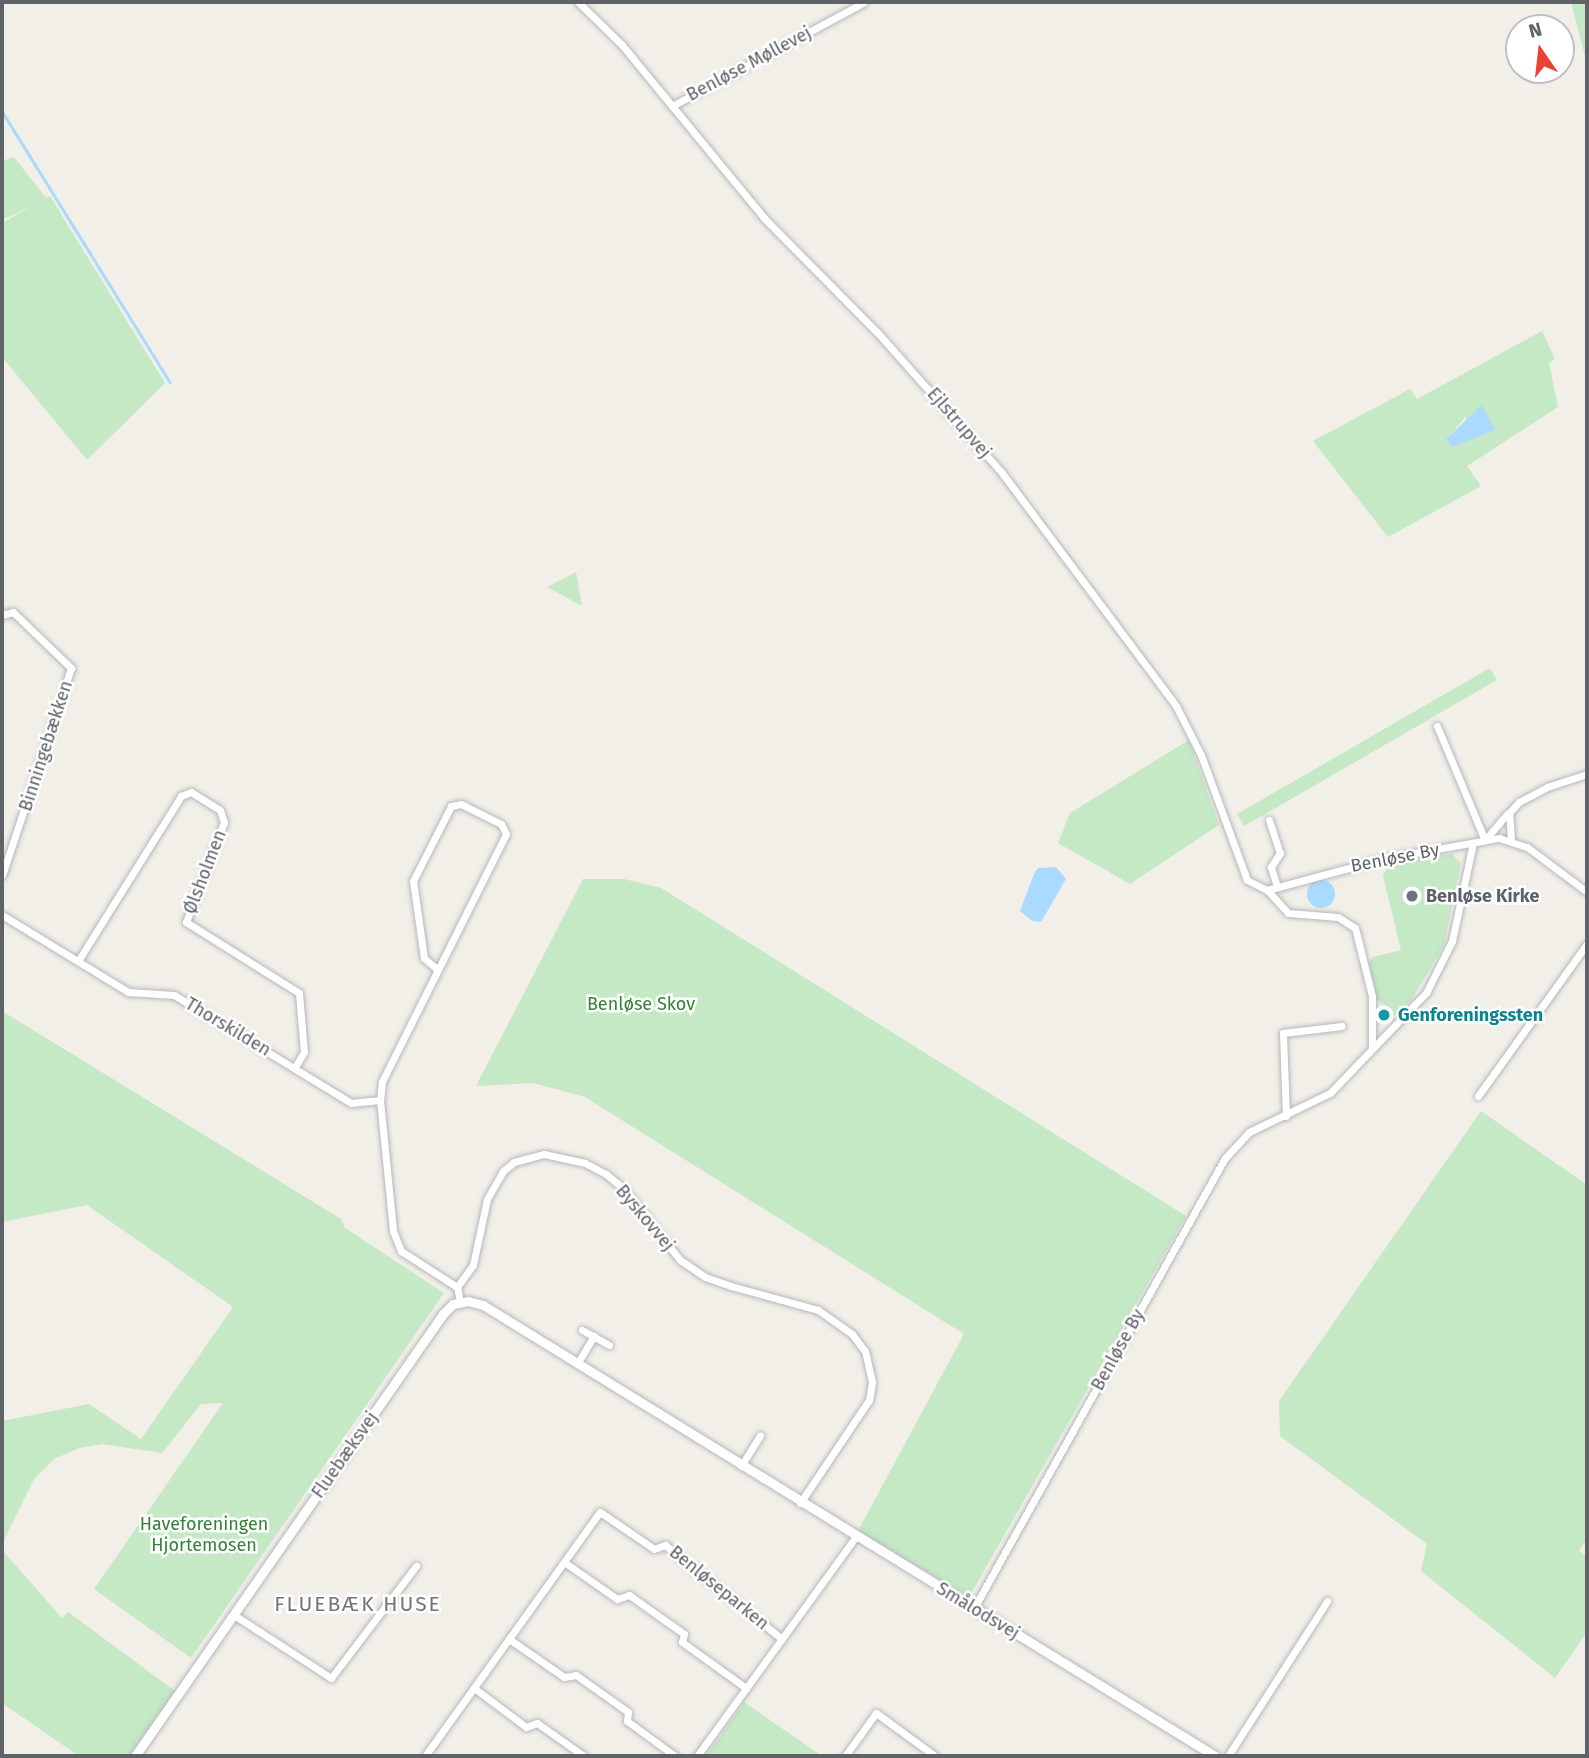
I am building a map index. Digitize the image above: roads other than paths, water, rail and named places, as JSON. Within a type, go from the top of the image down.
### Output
[{"type":"street","name":"Ejlstrupvej","points":[[578,2],[622,45],[764,218],[877,332],[1002,473],[1176,706],[1201,755],[1247,880],[1267,890]]},
{"type":"street","name":"Benløse Møllevej","points":[[672,106],[864,2]]},
{"type":"street","name":"Binningebækken","points":[[2,615],[13,612],[71,668],[2,874]]},
{"type":"street","points":[[1437,726],[1485,840],[1509,813],[1533,793],[1587,774]]},
{"type":"street","name":"Ølsholmen","points":[[78,961],[181,796],[191,792],[220,810],[224,822],[186,922],[299,993],[304,1052],[296,1068]]},
{"type":"street","points":[[437,969],[424,958],[413,881],[451,806],[461,804],[500,824],[506,834],[382,1082],[380,1100],[393,1231],[401,1251],[457,1287],[460,1302]]},
{"type":"street","points":[[1509,813],[1511,839],[1587,892]]},
{"type":"street","points":[[1269,820],[1280,853],[1271,867],[1277,887]]},
{"type":"street","name":"Benløse By","points":[[1267,890],[1349,866],[1485,840],[1511,839]]},
{"type":"street","name":"Benløse By","points":[[974,1608],[1225,1158],[1249,1132],[1330,1093],[1387,1029],[1414,1009],[1443,963],[1473,843]]},
{"type":"street","points":[[1267,890],[1288,913],[1338,917],[1355,928],[1374,1023],[1372,1047]]},
{"type":"street","name":"Thorskilden","points":[[2,915],[128,992],[174,995],[351,1103],[380,1100]]},
{"type":"street","points":[[1478,1096],[1587,944]]},
{"type":"street","points":[[1374,1023],[1387,1029]]},
{"type":"street","points":[[1286,1115],[1283,1033],[1342,1026]]},
{"type":"street","name":"Byskovvej","points":[[457,1287],[480,1247],[493,1183],[514,1162],[544,1154],[562,1156],[606,1174],[624,1189],[659,1238],[696,1271],[731,1286],[818,1310],[852,1334],[864,1351],[872,1382],[869,1400],[800,1503]]},
{"type":"street","name":"Smålodsvej","points":[[460,1302],[483,1305],[800,1503],[1215,1756]]},
{"type":"street","name":"Fluebæksvej","points":[[135,1756],[443,1314],[460,1302]]},
{"type":"street","points":[[582,1330],[609,1345]]},
{"type":"street","points":[[577,1364],[594,1336]]},
{"type":"street","points":[[741,1466],[761,1435]]},
{"type":"street","name":"Benløseparken","points":[[425,1756],[600,1512],[654,1549],[666,1545],[720,1585],[718,1592],[782,1639]]},
{"type":"street","name":"Benløseparken","points":[[697,1756],[856,1536]]},
{"type":"street","points":[[564,1562],[617,1599],[629,1595],[684,1634],[682,1642],[746,1688]]},
{"type":"street","points":[[234,1615],[331,1678],[416,1566]]},
{"type":"street","points":[[1228,1756],[1327,1601]]},
{"type":"street","points":[[509,1639],[564,1677],[576,1675],[628,1712],[627,1721],[675,1756]]},
{"type":"street","points":[[474,1688],[526,1727],[537,1723],[584,1756]]},
{"type":"street","points":[[845,1756],[876,1713],[935,1756]]},
{"type":"water","points":[[1482,405],[1495,430],[1452,447],[1446,439]]},
{"type":"water","points":[[1056,867],[1066,879],[1041,922],[1032,921],[1020,911],[1034,874],[1038,868]]},
{"type":"water","points":[[1321,880],[1331,884],[1335,894],[1331,904],[1321,908],[1311,904],[1307,894],[1311,884]]},
{"type":"waterway","points":[[2,111],[170,382]]},
{"type":"place","name":"Benløse Kirke","points":[[1412,896]]},
{"type":"place","name":"Genforeningssten","points":[[1384,1015]]},
{"type":"district","name":"FLUEBÆK HUSE","points":[[358,1604]]},
{"type":"park label","name":"Benløse Skov","points":[[641,1004]]},
{"type":"park label","name":"Haveforeningen Hjortemosen","points":[[204,1535]]}]
